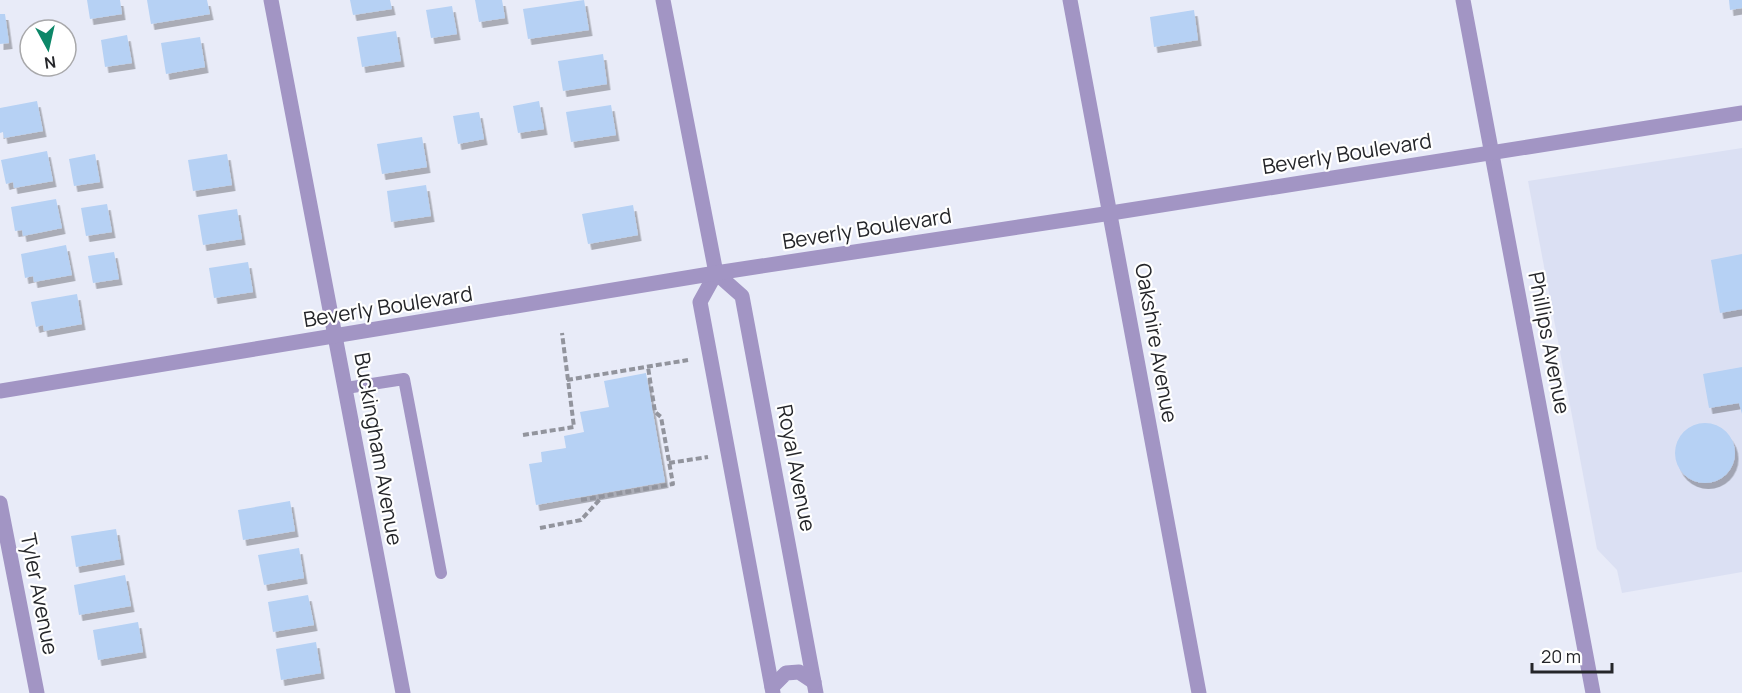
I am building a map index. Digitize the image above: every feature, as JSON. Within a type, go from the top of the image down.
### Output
[{"type":"street","name":"Buckingham Avenue","points":[[271,0],[403,693]]},
{"type":"street","points":[[663,0],[716,273]]},
{"type":"street","name":"Oakshire Avenue","points":[[1071,0],[1199,693]]},
{"type":"street","name":"Phillips Avenue","points":[[1462,0],[1593,693]]},
{"type":"street","name":"Beverly Boulevard","points":[[0,391],[716,273],[1742,113]]},
{"type":"street","name":"Royal Avenue","points":[[773,690],[700,302],[716,273],[742,296],[815,687]]},
{"type":"street","name":"Tyler Avenue","points":[[0,503],[37,693]]},
{"type":"street","name":"Royal Avenue","points":[[773,690],[786,673],[799,672],[815,687]]},
{"type":"lane","points":[[346,388],[404,379],[441,573]]},
{"type":"path","points":[[524,435],[574,427],[562,333]]},
{"type":"path","points":[[567,380],[688,360]]},
{"type":"path","points":[[581,500],[673,484],[661,417],[655,412],[648,367]]},
{"type":"path","points":[[669,463],[708,457]]},
{"type":"path","points":[[540,528],[581,520],[603,495]]},
{"type":"shaded area","points":[[1742,148],[1742,572],[1622,593],[1617,570],[1597,549],[1528,181]]},
{"type":"building","points":[[87,0],[120,0],[122,14],[90,19]]},
{"type":"building","points":[[147,0],[207,0],[210,14],[151,24]]},
{"type":"building","points":[[350,0],[390,0],[392,9],[353,15]]},
{"type":"building","points":[[475,0],[502,0],[505,18],[479,22]]},
{"type":"building","points":[[584,0],[589,30],[528,39],[523,9]]},
{"type":"building","points":[[1729,0],[1742,0],[1742,8],[1730,10]]},
{"type":"building","points":[[452,6],[457,34],[431,38],[426,10]]},
{"type":"building","points":[[1194,10],[1198,40],[1154,47],[1150,17]]},
{"type":"building","points":[[0,14],[5,14],[9,43],[0,44]]},
{"type":"building","points":[[396,31],[401,61],[362,67],[357,37]]},
{"type":"building","points":[[127,35],[132,63],[105,67],[101,40]]},
{"type":"building","points":[[200,37],[205,67],[166,74],[161,43]]},
{"type":"building","points":[[603,54],[607,84],[563,91],[558,61]]},
{"type":"building","points":[[37,101],[43,131],[4,138],[3,132],[0,133],[0,108]]},
{"type":"building","points":[[539,101],[544,129],[518,133],[513,106]]},
{"type":"building","points":[[611,105],[616,135],[571,142],[566,112]]},
{"type":"building","points":[[479,112],[484,139],[458,144],[453,116]]},
{"type":"building","points":[[422,137],[427,167],[382,174],[377,144]]},
{"type":"building","points":[[47,151],[53,181],[14,188],[13,182],[6,184],[1,160]]},
{"type":"building","points":[[95,154],[100,182],[74,186],[69,159]]},
{"type":"building","points":[[227,154],[232,185],[193,191],[188,160]]},
{"type":"building","points":[[426,185],[431,216],[391,222],[387,191]]},
{"type":"building","points":[[56,199],[62,228],[23,236],[22,230],[15,231],[11,207]]},
{"type":"building","points":[[107,204],[112,232],[86,236],[81,208]]},
{"type":"building","points":[[633,205],[638,235],[588,244],[582,214]]},
{"type":"building","points":[[237,209],[242,239],[203,245],[198,215]]},
{"type":"building","points":[[66,245],[72,275],[34,282],[33,276],[25,278],[21,254]]},
{"type":"building","points":[[114,252],[119,279],[93,283],[88,256]]},
{"type":"building","points":[[1742,254],[1742,309],[1720,313],[1711,260]]},
{"type":"building","points":[[248,262],[253,292],[214,298],[209,268]]},
{"type":"building","points":[[77,294],[82,324],[44,331],[43,325],[36,327],[31,302]]},
{"type":"building","points":[[1742,367],[1742,414],[1739,403],[1709,408],[1703,374]]},
{"type":"building","points":[[646,373],[665,482],[536,505],[529,464],[542,462],[541,452],[566,448],[564,436],[584,432],[580,412],[609,407],[604,381]]},
{"type":"building","points":[[1705,423],[1722,428],[1730,436],[1735,453],[1730,470],[1722,478],[1705,483],[1688,478],[1680,470],[1675,453],[1680,436],[1688,428]]},
{"type":"building","points":[[290,501],[295,531],[243,540],[238,510]]},
{"type":"building","points":[[116,529],[121,559],[76,567],[71,536]]},
{"type":"building","points":[[299,548],[304,578],[264,585],[258,555]]},
{"type":"building","points":[[125,575],[131,606],[79,615],[74,585]]},
{"type":"building","points":[[308,595],[314,625],[273,632],[268,602]]},
{"type":"building","points":[[138,622],[143,652],[98,660],[93,630]]},
{"type":"building","points":[[316,642],[321,673],[281,680],[276,649]]}]
